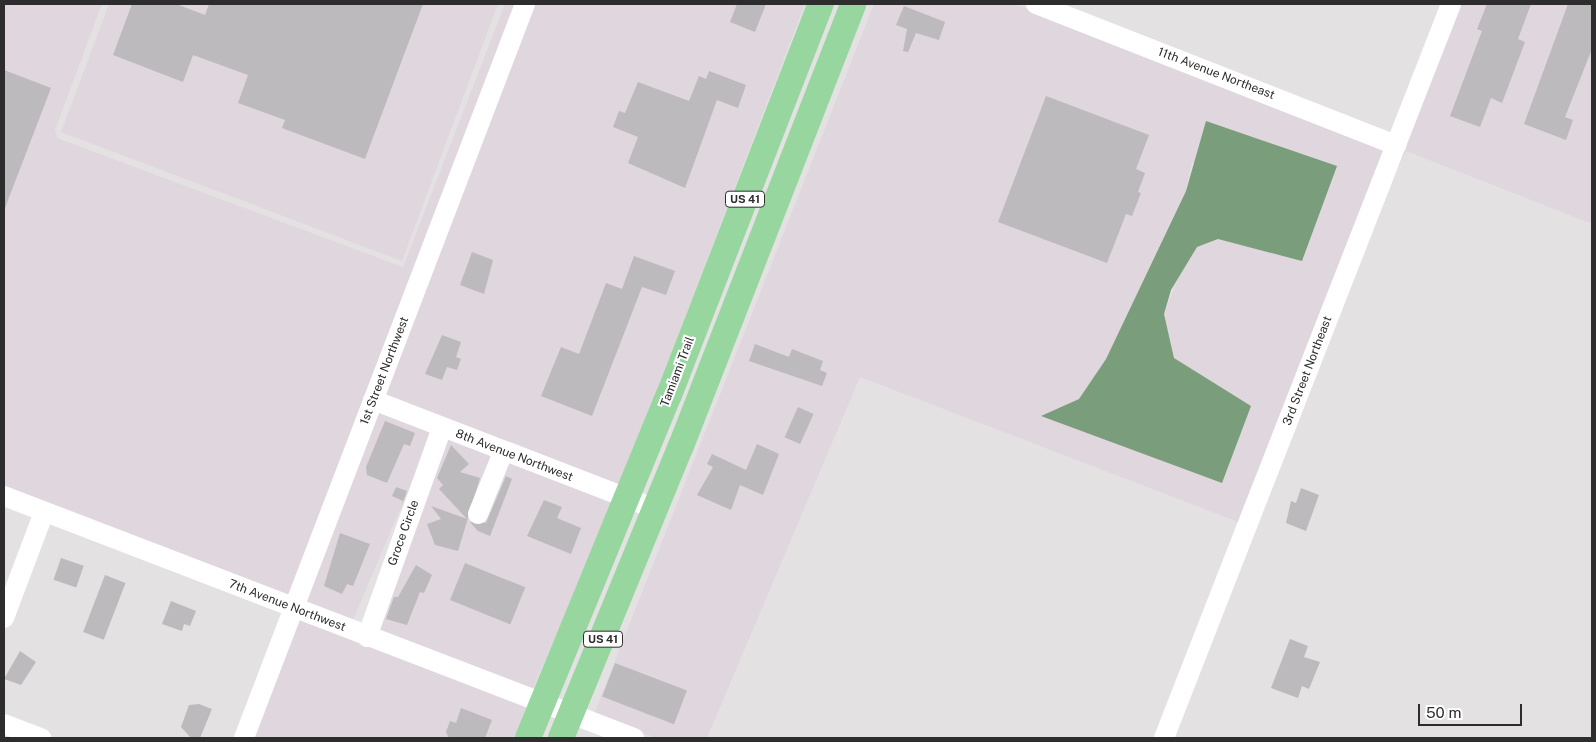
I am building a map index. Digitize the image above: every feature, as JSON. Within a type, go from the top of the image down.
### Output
[{"type":"main road","name":"Tamiami Trail","points":[[528,738],[628,498],[821,4]]},
{"type":"main road","name":"US 41","points":[[566,728],[656,509],[853,4]]},
{"type":"street","name":"1st Street Northwest","points":[[244,738],[525,4]]},
{"type":"street","name":"11th Avenue Northeast","points":[[1036,4],[1396,145]]},
{"type":"street","name":"3rd Street Northeast","points":[[1164,738],[1451,4]]},
{"type":"street","name":"8th Avenue Northwest","points":[[373,400],[503,452],[656,509]]},
{"type":"street","name":"Groce Circle","points":[[367,637],[442,428]]},
{"type":"street","points":[[478,514],[503,452]]},
{"type":"street","name":"7th Avenue Northwest","points":[[4,496],[542,706],[566,728],[634,738]]},
{"type":"street","points":[[4,618],[44,512]]},
{"type":"street","points":[[4,724],[41,738]]},
{"type":"shaded area","points":[[4,4],[102,4],[55,130],[57,138],[403,267],[505,4],[517,4],[291,598],[4,488]]},
{"type":"shaded area","points":[[109,4],[498,4],[402,261],[61,132]]},
{"type":"shaded area","points":[[532,4],[805,4],[620,487],[383,395]]},
{"type":"shaded area","points":[[874,4],[1014,4],[1387,150],[1241,523],[860,377],[707,738],[656,738],[594,714]],"holes":[[[1192,162],[1302,260],[1240,242],[1218,239],[1197,247],[1184,263],[1164,314],[1174,358],[1196,372],[1062,422],[1042,416],[1079,399],[1106,359],[1186,190]]]},
{"type":"shaded area","points":[[1459,4],[1592,4],[1592,224],[1406,151],[1383,198]]},
{"type":"shaded area","points":[[1206,121],[1337,166],[1302,261],[1218,239],[1197,247],[1171,290],[1164,314],[1174,358],[1251,406],[1222,483],[1041,416],[1079,399],[1106,359],[1186,191]]},
{"type":"shaded area","points":[[377,410],[432,433],[352,623],[297,600]]},
{"type":"shaded area","points":[[446,439],[493,457],[468,519],[481,524],[506,462],[614,502],[531,693],[376,632]]},
{"type":"shaded area","points":[[299,618],[526,708],[514,738],[251,738]]},
{"type":"building","points":[[132,4],[176,4],[205,15],[209,4],[423,4],[365,159],[282,128],[285,120],[238,103],[248,75],[193,55],[183,82],[113,55]]},
{"type":"building","points":[[737,4],[766,4],[755,32],[730,22]]},
{"type":"building","points":[[1487,4],[1531,4],[1518,39],[1525,42],[1502,103],[1491,98],[1480,127],[1450,116],[1482,31],[1477,29]]},
{"type":"building","points":[[1568,4],[1592,4],[1592,49],[1565,117],[1573,120],[1566,140],[1524,124]]},
{"type":"building","points":[[904,6],[945,22],[939,40],[916,33],[908,52],[903,51],[907,29],[896,25]]},
{"type":"building","points":[[4,70],[51,88],[5,208],[4,208]]},
{"type":"building","points":[[709,71],[746,85],[738,108],[717,100],[685,188],[628,163],[638,137],[613,127],[619,111],[625,113],[638,82],[689,101],[699,76],[706,79]]},
{"type":"building","points":[[1046,96],[1149,135],[1136,169],[1145,173],[1138,192],[1141,193],[1132,216],[1126,214],[1107,263],[998,222]]},
{"type":"building","points":[[472,252],[493,260],[484,294],[460,285]]},
{"type":"building","points":[[634,256],[675,271],[666,295],[642,287],[592,416],[541,396],[561,347],[579,354],[606,283],[622,289]]},
{"type":"building","points":[[442,335],[461,342],[456,357],[461,359],[457,370],[447,367],[442,380],[425,374]]},
{"type":"building","points":[[755,344],[789,357],[792,349],[823,361],[820,370],[827,373],[822,386],[749,361]]},
{"type":"building","points":[[798,407],[814,414],[800,444],[785,437]]},
{"type":"building","points":[[385,421],[415,433],[410,446],[404,444],[387,483],[367,475],[366,467]]},
{"type":"building","points":[[757,444],[779,454],[763,495],[740,485],[731,510],[697,495],[713,467],[707,464],[712,454],[746,470]]},
{"type":"building","points":[[451,445],[469,464],[460,472],[480,478],[458,551],[435,545],[427,524],[441,519],[431,506],[467,519],[439,489],[443,485],[437,478]]},
{"type":"building","points":[[506,476],[512,479],[490,536],[478,531],[470,522],[486,523]]},
{"type":"building","points":[[396,487],[407,491],[400,511],[403,501],[392,496]]},
{"type":"building","points":[[1301,488],[1319,495],[1306,531],[1286,523],[1291,501],[1296,503]]},
{"type":"building","points":[[544,500],[562,507],[557,518],[581,528],[571,554],[527,536]]},
{"type":"building","points":[[340,533],[370,544],[353,586],[347,584],[342,594],[324,586]]},
{"type":"building","points":[[61,558],[84,566],[76,588],[54,580]]},
{"type":"building","points":[[465,563],[525,587],[510,624],[450,600]]},
{"type":"building","points":[[416,565],[432,575],[424,593],[420,592],[407,625],[386,619],[394,597],[398,597]]},
{"type":"building","points":[[105,575],[126,583],[104,640],[83,632]]},
{"type":"building","points":[[171,601],[196,611],[190,626],[184,624],[182,631],[162,624]]},
{"type":"building","points":[[1290,639],[1308,646],[1304,657],[1320,662],[1309,689],[1302,686],[1298,698],[1271,688]]},
{"type":"building","points":[[20,651],[36,662],[21,685],[4,679]]},
{"type":"building","points":[[615,663],[687,691],[674,724],[602,697]]},
{"type":"building","points":[[199,704],[212,709],[200,738],[191,738],[181,727],[189,705]]},
{"type":"building","points":[[461,708],[492,720],[485,738],[449,738],[446,732],[450,721],[456,723]]}]
